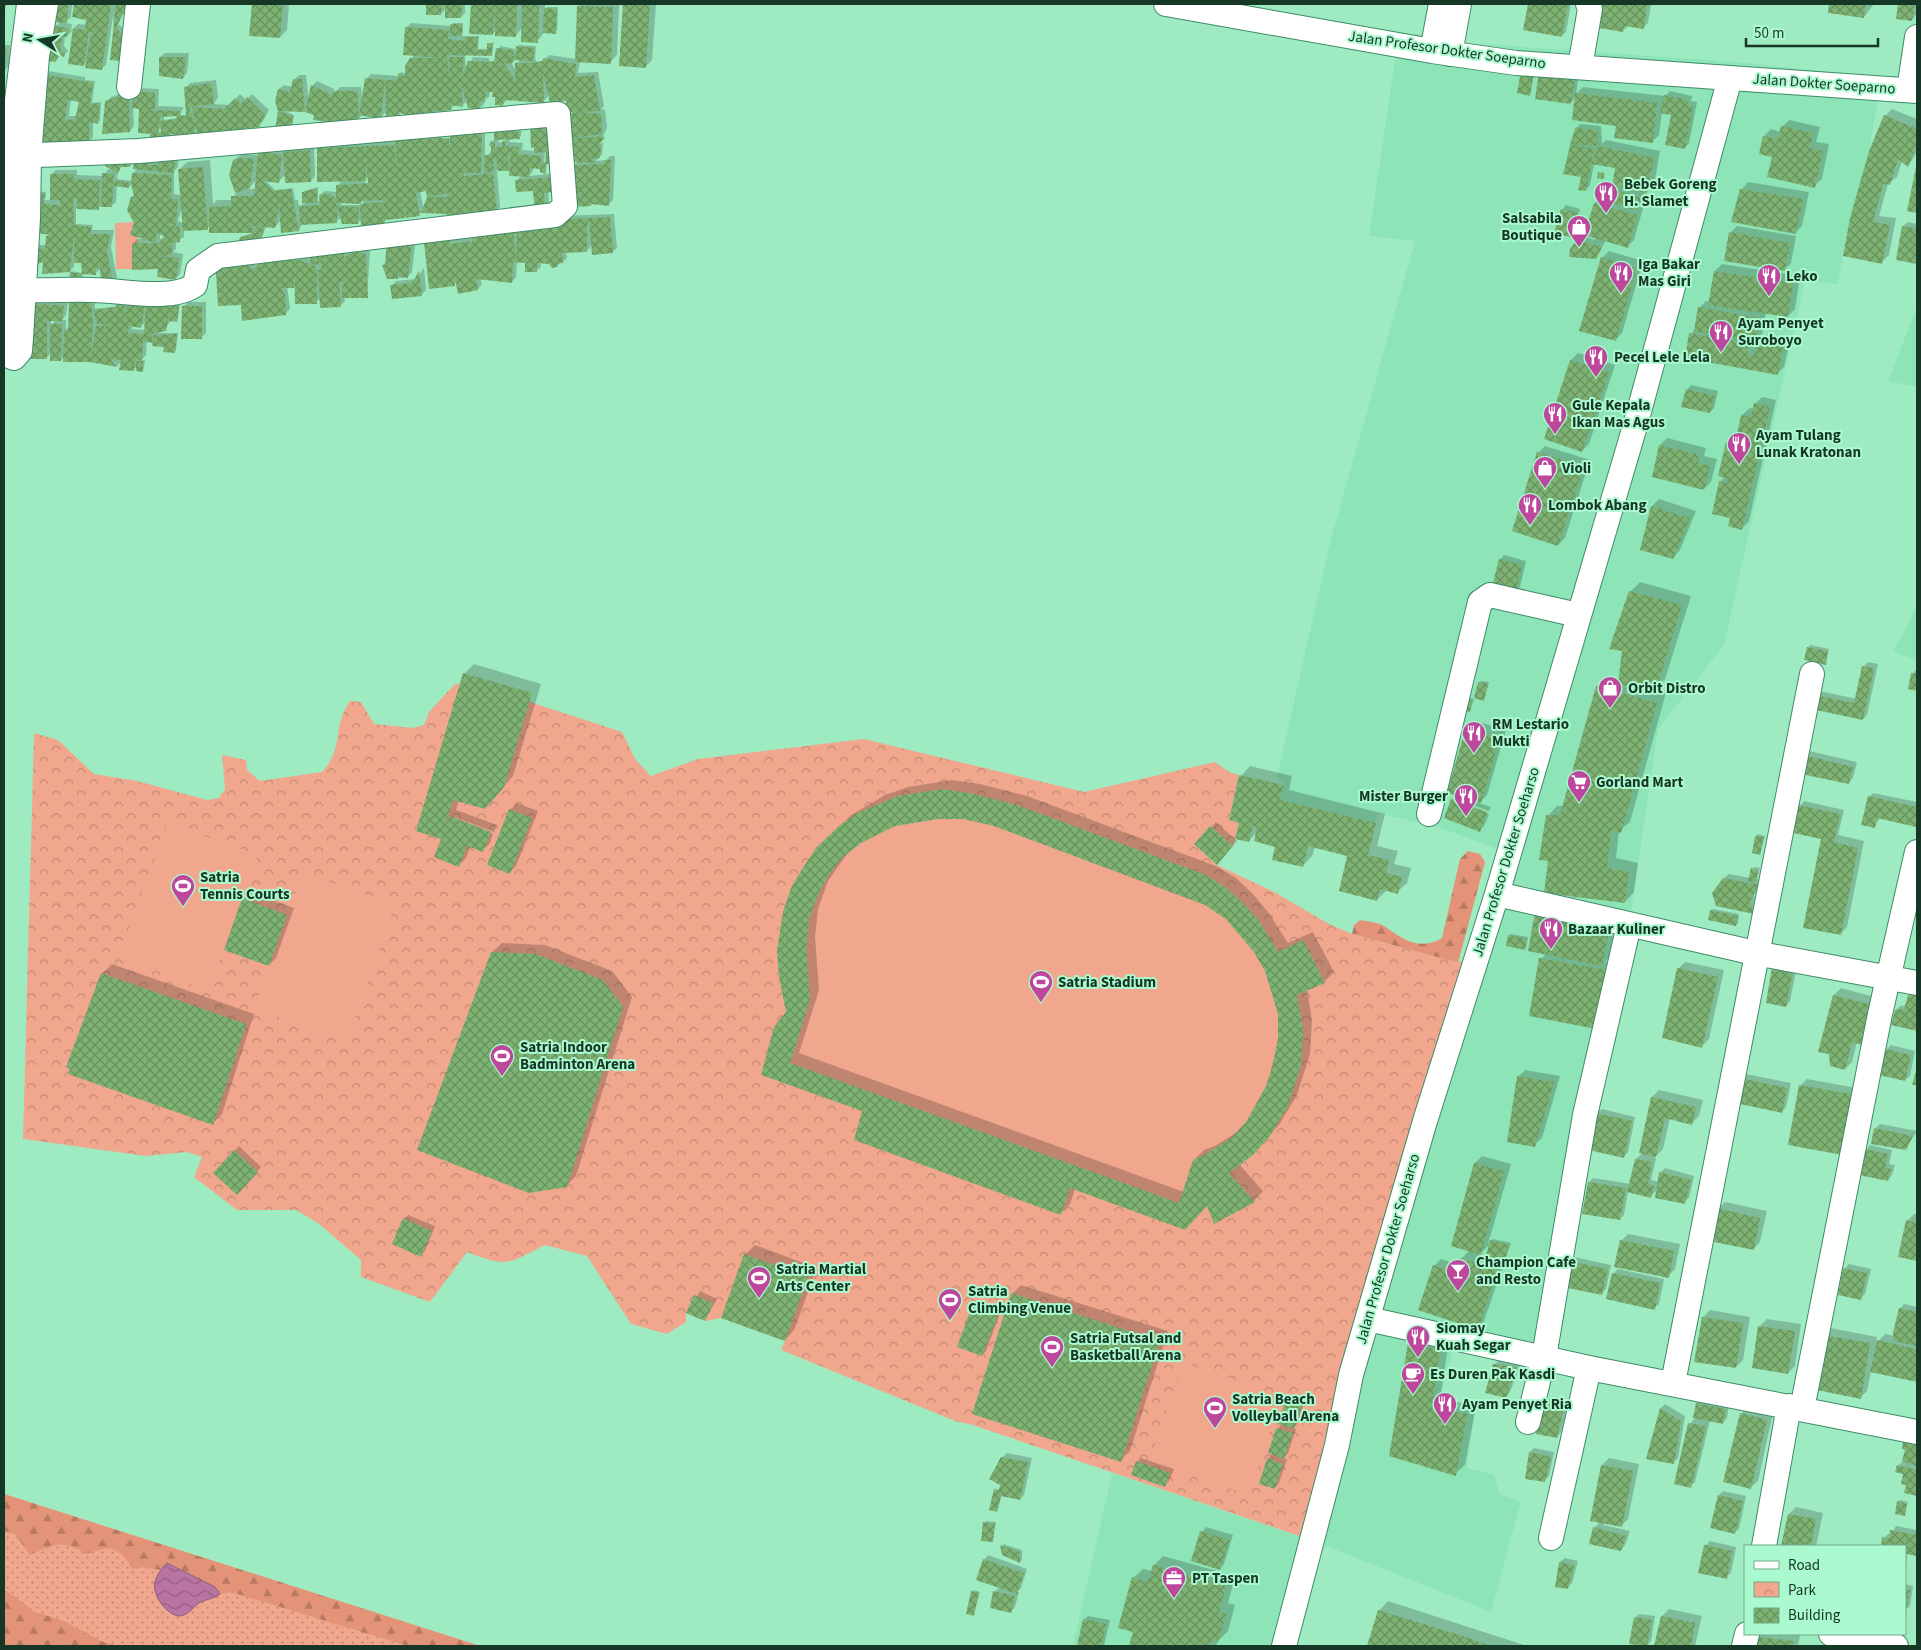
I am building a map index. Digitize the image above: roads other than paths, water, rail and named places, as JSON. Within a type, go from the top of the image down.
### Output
[{"type":"street","points":[[20,156],[139,151],[558,114],[565,206],[555,215],[218,256],[198,270],[195,285],[186,291],[150,293],[94,290],[16,290],[20,156],[29,55],[29,4]]},
{"type":"street","points":[[29,55],[46,4]]},
{"type":"street","points":[[129,87],[138,4]]},
{"type":"street","name":"Jalan Profesor Dokter Soeparno","points":[[1166,4],[1441,52],[1580,67],[1730,78]]},
{"type":"street","points":[[1441,4],[1441,52]]},
{"type":"street","points":[[1441,52],[1459,4]]},
{"type":"street","points":[[1580,67],[1589,14],[1588,4]]},
{"type":"street","points":[[1913,90],[1916,41]]},
{"type":"street","name":"Jalan Dokter Soeparno","points":[[1730,78],[1913,90]]},
{"type":"street","name":"Jalan Profesor Dokter Soeharso","points":[[1284,1646],[1337,1444],[1351,1375],[1422,1130],[1497,894],[1635,426],[1730,78]]},
{"type":"street","points":[[1428,814],[1480,602],[1490,595],[1578,615]]},
{"type":"street","points":[[1672,1383],[1755,953],[1812,674]]},
{"type":"street","points":[[1764,1545],[1917,852]]},
{"type":"street","points":[[1497,894],[1755,953],[1917,983]]},
{"type":"street","points":[[1528,1422],[1544,1357],[1585,1115],[1629,925]]},
{"type":"street","points":[[1368,1319],[1588,1368],[1917,1432]]},
{"type":"street","points":[[1551,1538],[1588,1368]]},
{"type":"street","points":[[1836,1635],[1896,1646]]},
{"type":"water","points":[[167,1563],[215,1587],[220,1594],[199,1603],[183,1615],[170,1613],[158,1598],[154,1587],[158,1574]]},
{"type":"place","name":"Bebek Goreng H. Slamet","points":[[1606,214]]},
{"type":"place","name":"Salsabila Boutique","points":[[1579,248]]},
{"type":"place","name":"Iga Bakar Mas Giri","points":[[1621,294]]},
{"type":"place","name":"Leko","points":[[1769,297]]},
{"type":"place","name":"Ayam Penyet Suroboyo","points":[[1721,353]]},
{"type":"place","name":"Pecel Lele Lela","points":[[1596,378]]},
{"type":"place","name":"Gule Kepala Ikan Mas Agus","points":[[1555,435]]},
{"type":"place","name":"Ayam Tulang Lunak Kratonan","points":[[1739,465]]},
{"type":"place","name":"Violi","points":[[1545,489]]},
{"type":"place","name":"Lombok Abang","points":[[1530,526]]},
{"type":"place","name":"Orbit Distro","points":[[1610,709]]},
{"type":"place","name":"RM Lestario Mukti","points":[[1474,754]]},
{"type":"place","name":"Gorland Mart","points":[[1579,803]]},
{"type":"place","name":"Mister Burger","points":[[1466,817]]},
{"type":"place","name":"Satria Tennis Courts","points":[[183,907]]},
{"type":"place","name":"Bazaar Kuliner","points":[[1551,950]]},
{"type":"place","name":"Satria Stadium","points":[[1041,1003]]},
{"type":"place","name":"Satria Indoor Badminton Arena","points":[[502,1077]]},
{"type":"place","name":"Champion Cafe and Resto","points":[[1458,1292]]},
{"type":"place","name":"Satria Martial Arts Center","points":[[759,1299]]},
{"type":"place","name":"Satria Climbing Venue","points":[[950,1321]]},
{"type":"place","name":"Siomay Kuah Segar","points":[[1418,1358]]},
{"type":"place","name":"Satria Futsal and Basketball Arena","points":[[1052,1368]]},
{"type":"place","name":"Es Duren Pak Kasdi","points":[[1413,1395]]},
{"type":"place","name":"Ayam Penyet Ria","points":[[1445,1425]]},
{"type":"place","name":"Satria Beach Volleyball Arena","points":[[1215,1429]]},
{"type":"place","name":"PT Taspen","points":[[1174,1599]]}]
